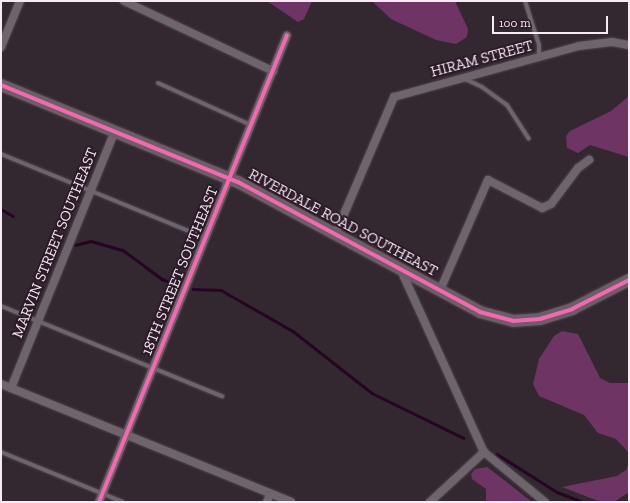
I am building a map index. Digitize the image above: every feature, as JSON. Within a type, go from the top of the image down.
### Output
[{"type":"street","points":[[1,48],[20,1]]},
{"type":"street","points":[[124,1],[273,71]]},
{"type":"street","name":"18TH STREET SOUTHEAST","points":[[99,502],[287,35]]},
{"type":"street","name":"HIRAM STREET","points":[[336,233],[390,100],[399,94],[464,79],[597,43],[629,45]]},
{"type":"street","name":"RIVERDALE ROAD SOUTHEAST","points":[[1,84],[230,178],[441,288],[480,312],[513,321],[540,319],[572,309],[629,280]]},
{"type":"street","name":"MARVIN STREET SOUTHEAST","points":[[11,388],[115,130]]},
{"type":"street","points":[[441,288],[488,180],[542,208],[551,204],[578,168],[589,160]]},
{"type":"street","points":[[399,266],[484,452],[545,502]]},
{"type":"street","points":[[1,384],[290,502]]},
{"type":"street","points":[[430,502],[484,452]]},
{"type":"street","points":[[267,502],[270,494]]},
{"type":"lane","points":[[525,1],[539,45],[539,59]]},
{"type":"lane","points":[[464,79],[482,87],[507,105],[530,140]]},
{"type":"lane","points":[[158,83],[252,125]]},
{"type":"lane","points":[[1,154],[206,238]]},
{"type":"lane","points":[[1,306],[39,320],[222,396]]},
{"type":"lane","points":[[1,452],[124,502]]},
{"type":"shaded area","points":[[267,1],[312,1],[304,19],[298,22]]},
{"type":"shaded area","points":[[372,1],[455,1],[468,29],[467,37],[456,44],[436,40],[391,19]]},
{"type":"shaded area","points":[[629,96],[629,157],[590,145],[578,153],[567,148],[566,136],[570,131],[611,111]]},
{"type":"shaded area","points":[[562,331],[578,334],[600,378],[610,383],[629,383],[629,453],[616,439],[598,433],[584,415],[539,396],[533,384],[539,359],[554,336]]},
{"type":"shaded area","points":[[629,462],[629,492],[614,502],[601,502],[562,487],[617,476],[626,470]]},
{"type":"shaded area","points":[[487,467],[532,502],[486,502],[486,489],[472,479],[471,474],[475,469]]},
{"type":"waterway","points":[[1,209],[13,216]]},
{"type":"waterway","points":[[75,245],[91,241],[123,250],[162,279],[175,284]]},
{"type":"waterway","points":[[193,289],[221,290],[293,331],[372,393],[464,438]]},
{"type":"waterway","points":[[497,454],[557,492],[583,502]]},
{"type":"cycle path","points":[[99,502],[287,35]]},
{"type":"cycle path","points":[[1,85],[238,182],[480,312],[513,321],[540,319],[572,309],[629,280]]}]
